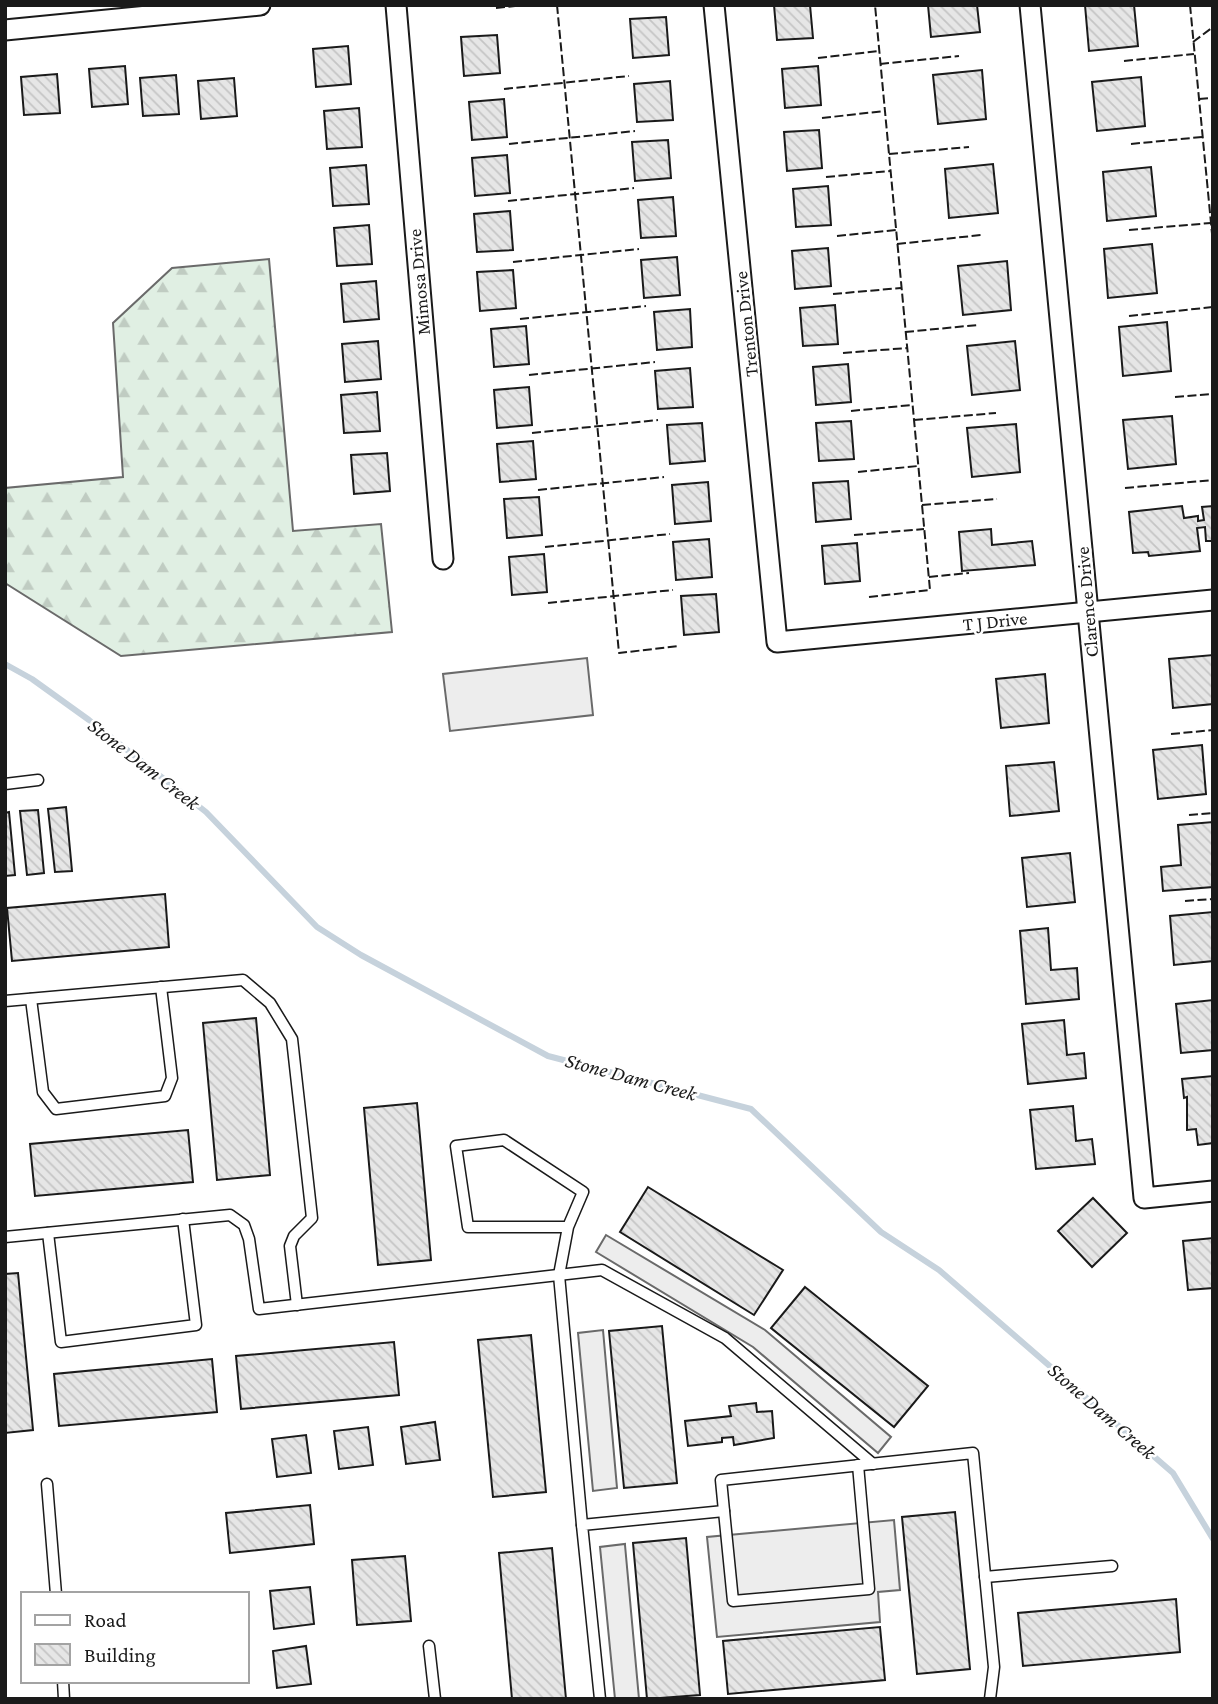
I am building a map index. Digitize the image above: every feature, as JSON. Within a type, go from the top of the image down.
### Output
[{"type":"street","points":[[5,30],[260,5]]},
{"type":"street","name":"Mimosa Drive","points":[[396,5],[443,559]]},
{"type":"street","name":"Trenton Drive","points":[[714,5],[777,642]]},
{"type":"street","name":"Clarence Drive","points":[[1030,5],[1144,1198],[1213,1191]]},
{"type":"street","name":"T J Drive","points":[[777,642],[1213,600]]},
{"type":"lane","points":[[5,784],[38,780]]},
{"type":"lane","points":[[5,1001],[243,980],[270,1003],[292,1039],[312,1218],[294,1236],[290,1246],[297,1304]]},
{"type":"lane","points":[[31,999],[43,1092],[56,1109],[86,1107],[165,1096],[169,1091],[172,1078],[161,987]]},
{"type":"lane","points":[[568,1227],[468,1227],[456,1146],[505,1140],[583,1192],[568,1227],[559,1275],[600,1699]]},
{"type":"lane","points":[[5,1237],[230,1215],[244,1225],[249,1239],[259,1309],[602,1270],[725,1338],[873,1464]]},
{"type":"lane","points":[[48,1233],[61,1342],[196,1325],[183,1219]]},
{"type":"lane","points":[[858,1465],[869,1589],[733,1601],[721,1480],[858,1465],[973,1454],[994,1667],[990,1699]]},
{"type":"lane","points":[[47,1484],[56,1592]]},
{"type":"lane","points":[[582,1525],[724,1511]]},
{"type":"lane","points":[[985,1577],[1112,1566]]},
{"type":"lane","points":[[429,1646],[435,1699]]},
{"type":"green space","points":[[269,259],[293,531],[381,524],[392,632],[121,656],[5,583],[5,488],[123,477],[113,323],[172,268]]},
{"type":"shaded area","points":[[587,658],[593,715],[450,731],[443,674]]},
{"type":"shaded area","points":[[606,1235],[765,1330],[891,1437],[878,1453],[753,1347],[596,1252]]},
{"type":"shaded area","points":[[603,1330],[617,1488],[593,1491],[578,1333]]},
{"type":"shaded area","points":[[894,1520],[900,1590],[878,1592],[880,1622],[717,1637],[707,1537]]},
{"type":"shaded area","points":[[625,1544],[639,1699],[615,1699],[600,1547]]},
{"type":"building","points":[[774,5],[810,5],[813,38],[777,40]]},
{"type":"building","points":[[928,5],[977,5],[980,32],[931,37]]},
{"type":"building","points":[[1085,5],[1134,5],[1138,46],[1089,51]]},
{"type":"building","points":[[666,17],[669,55],[633,58],[630,19]]},
{"type":"building","points":[[497,35],[500,73],[464,76],[461,37]]},
{"type":"building","points":[[348,46],[351,84],[316,87],[313,49]]},
{"type":"building","points":[[125,66],[128,104],[92,107],[89,69]]},
{"type":"building","points":[[818,66],[821,105],[785,108],[782,69]]},
{"type":"building","points":[[982,70],[986,119],[938,124],[933,75]]},
{"type":"building","points":[[57,74],[60,113],[24,115],[21,77]]},
{"type":"building","points":[[176,75],[179,114],[143,116],[140,78]]},
{"type":"building","points":[[1141,77],[1145,126],[1097,131],[1092,82]]},
{"type":"building","points":[[234,78],[237,116],[201,119],[198,81]]},
{"type":"building","points":[[670,81],[673,120],[637,122],[634,84]]},
{"type":"building","points":[[504,99],[507,137],[472,140],[469,102]]},
{"type":"building","points":[[359,108],[362,147],[327,149],[324,111]]},
{"type":"building","points":[[819,130],[822,168],[787,171],[784,132]]},
{"type":"building","points":[[668,140],[671,178],[635,181],[632,142]]},
{"type":"building","points":[[507,155],[510,193],[475,196],[472,158]]},
{"type":"building","points":[[993,164],[998,213],[949,218],[945,169]]},
{"type":"building","points":[[366,165],[369,204],[333,206],[330,168]]},
{"type":"building","points":[[1151,167],[1156,216],[1107,221],[1103,172]]},
{"type":"building","points":[[828,186],[831,225],[796,227],[793,189]]},
{"type":"building","points":[[673,197],[676,236],[641,238],[638,200]]},
{"type":"building","points":[[510,211],[513,250],[477,252],[474,214]]},
{"type":"building","points":[[369,225],[372,264],[337,266],[334,228]]},
{"type":"building","points":[[1152,244],[1157,293],[1108,298],[1104,249]]},
{"type":"building","points":[[828,248],[831,286],[795,289],[792,251]]},
{"type":"building","points":[[677,257],[680,295],[644,298],[641,260]]},
{"type":"building","points":[[1007,261],[1011,310],[963,315],[958,266]]},
{"type":"building","points":[[513,270],[516,308],[480,311],[477,272]]},
{"type":"building","points":[[376,281],[379,319],[344,322],[341,284]]},
{"type":"building","points":[[835,305],[838,344],[803,346],[800,308]]},
{"type":"building","points":[[690,309],[692,347],[657,350],[654,312]]},
{"type":"building","points":[[1167,322],[1171,371],[1123,376],[1119,327]]},
{"type":"building","points":[[526,326],[529,364],[494,367],[491,329]]},
{"type":"building","points":[[378,341],[381,379],[345,382],[342,344]]},
{"type":"building","points":[[1015,341],[1020,390],[972,395],[967,346]]},
{"type":"building","points":[[848,364],[851,402],[816,405],[813,367]]},
{"type":"building","points":[[690,368],[693,407],[658,409],[655,371]]},
{"type":"building","points":[[529,387],[532,425],[497,428],[494,390]]},
{"type":"building","points":[[377,392],[380,431],[344,433],[341,395]]},
{"type":"building","points":[[1172,416],[1176,464],[1128,469],[1123,420]]},
{"type":"building","points":[[851,421],[854,459],[819,461],[816,423]]},
{"type":"building","points":[[702,423],[705,461],[670,464],[667,425]]},
{"type":"building","points":[[1016,424],[1020,472],[972,477],[967,428]]},
{"type":"building","points":[[533,441],[536,479],[500,482],[497,444]]},
{"type":"building","points":[[387,453],[390,491],[354,494],[351,455]]},
{"type":"building","points":[[848,481],[851,519],[816,522],[813,483]]},
{"type":"building","points":[[708,482],[711,521],[675,524],[672,485]]},
{"type":"building","points":[[539,497],[542,535],[507,538],[504,499]]},
{"type":"building","points":[[1182,506],[1184,518],[1198,516],[1198,521],[1204,520],[1202,507],[1213,506],[1213,541],[1206,541],[1205,527],[1197,528],[1200,551],[1149,556],[1148,552],[1133,553],[1129,512]]},
{"type":"building","points":[[991,529],[992,545],[1032,541],[1035,565],[962,571],[959,532]]},
{"type":"building","points":[[709,539],[712,577],[676,580],[673,542]]},
{"type":"building","points":[[857,543],[860,581],[825,584],[822,546]]},
{"type":"building","points":[[544,554],[547,592],[512,595],[509,557]]},
{"type":"building","points":[[716,594],[719,632],[684,635],[681,596]]},
{"type":"building","points":[[1213,655],[1213,704],[1173,708],[1169,659]]},
{"type":"building","points":[[1045,674],[1049,723],[1001,728],[996,679]]},
{"type":"building","points":[[1202,745],[1206,794],[1158,799],[1153,750]]},
{"type":"building","points":[[1054,762],[1059,811],[1010,816],[1006,766]]},
{"type":"building","points":[[66,807],[72,871],[55,872],[48,809]]},
{"type":"building","points":[[38,810],[44,873],[27,875],[20,811]]},
{"type":"building","points":[[9,812],[15,875],[5,876],[5,813]]},
{"type":"building","points":[[1213,822],[1213,887],[1163,891],[1161,867],[1181,865],[1178,825]]},
{"type":"building","points":[[1070,853],[1075,902],[1027,907],[1022,858]]},
{"type":"building","points":[[165,894],[169,947],[12,961],[7,908]]},
{"type":"building","points":[[1213,912],[1213,961],[1174,965],[1170,916]]},
{"type":"building","points":[[1048,928],[1051,970],[1077,968],[1079,999],[1026,1004],[1020,931]]},
{"type":"building","points":[[1213,1000],[1213,1050],[1181,1053],[1176,1004]]},
{"type":"building","points":[[256,1018],[270,1175],[217,1180],[203,1023]]},
{"type":"building","points":[[1064,1020],[1067,1055],[1084,1053],[1086,1078],[1028,1084],[1022,1024]]},
{"type":"building","points":[[1213,1076],[1213,1143],[1198,1145],[1196,1129],[1187,1130],[1187,1097],[1184,1098],[1182,1079]]},
{"type":"building","points":[[417,1103],[431,1260],[378,1265],[364,1108]]},
{"type":"building","points":[[1073,1106],[1076,1141],[1092,1139],[1095,1164],[1036,1169],[1030,1110]]},
{"type":"building","points":[[188,1130],[193,1182],[35,1196],[30,1144]]},
{"type":"building","points":[[648,1187],[783,1270],[754,1315],[620,1232]]},
{"type":"building","points":[[1093,1198],[1127,1233],[1092,1267],[1058,1231]]},
{"type":"building","points":[[1213,1238],[1213,1288],[1188,1290],[1183,1241]]},
{"type":"building","points":[[18,1273],[33,1430],[5,1433],[5,1274]]},
{"type":"building","points":[[805,1287],[928,1386],[894,1427],[771,1328]]},
{"type":"building","points":[[662,1326],[677,1483],[624,1488],[609,1331]]},
{"type":"building","points":[[531,1335],[546,1492],[493,1497],[478,1340]]},
{"type":"building","points":[[394,1342],[399,1395],[241,1409],[236,1356]]},
{"type":"building","points":[[212,1359],[217,1412],[59,1426],[54,1374]]},
{"type":"building","points":[[756,1403],[757,1412],[772,1411],[774,1438],[734,1445],[733,1437],[722,1438],[722,1442],[688,1446],[685,1421],[731,1416],[729,1406]]},
{"type":"building","points":[[435,1422],[440,1460],[406,1464],[401,1427]]},
{"type":"building","points":[[368,1427],[373,1465],[339,1469],[334,1431]]},
{"type":"building","points":[[306,1435],[311,1473],[277,1477],[272,1439]]},
{"type":"building","points":[[310,1505],[314,1544],[230,1553],[226,1513]]},
{"type":"building","points":[[955,1512],[970,1669],[917,1674],[902,1517]]},
{"type":"building","points":[[686,1538],[700,1695],[647,1699],[633,1543]]},
{"type":"building","points":[[552,1548],[566,1699],[512,1699],[499,1553]]},
{"type":"building","points":[[405,1556],[411,1621],[357,1625],[352,1560]]},
{"type":"building","points":[[310,1587],[314,1624],[274,1629],[270,1591]]},
{"type":"building","points":[[1176,1599],[1180,1652],[1023,1666],[1018,1613]]},
{"type":"building","points":[[880,1627],[885,1680],[728,1694],[723,1641]]},
{"type":"building","points":[[306,1646],[311,1684],[277,1688],[273,1651]]},
{"type":"waterway","name":"Stone Dam Creek","points":[[5,664],[32,679],[89,720],[206,812],[317,927],[361,955],[548,1056],[751,1109],[881,1232],[939,1270],[1173,1473],[1213,1539]]},
{"type":"fence","points":[[496,8],[526,5]]},
{"type":"fence","points":[[557,5],[619,653],[679,646]]},
{"type":"fence","points":[[869,597],[930,590],[875,5]]},
{"type":"fence","points":[[1190,5],[1213,244]]},
{"type":"fence","points":[[1193,42],[1213,27]]},
{"type":"fence","points":[[818,58],[879,51]]},
{"type":"fence","points":[[1124,61],[1194,54]]},
{"type":"fence","points":[[880,64],[959,56]]},
{"type":"fence","points":[[504,89],[629,76]]},
{"type":"fence","points":[[1199,99],[1213,98]]},
{"type":"fence","points":[[822,118],[885,111]]},
{"type":"fence","points":[[509,144],[635,131]]},
{"type":"fence","points":[[1131,144],[1202,137]]},
{"type":"fence","points":[[889,154],[969,147]]},
{"type":"fence","points":[[826,177],[890,171]]},
{"type":"fence","points":[[508,201],[634,188]]},
{"type":"fence","points":[[1129,230],[1211,223]]},
{"type":"fence","points":[[837,236],[896,230]]},
{"type":"fence","points":[[897,244],[981,235]]},
{"type":"fence","points":[[513,262],[639,249]]},
{"type":"fence","points":[[833,294],[901,288]]},
{"type":"fence","points":[[520,319],[646,306]]},
{"type":"fence","points":[[1129,316],[1213,307]]},
{"type":"fence","points":[[905,332],[978,325]]},
{"type":"fence","points":[[843,353],[907,348]]},
{"type":"fence","points":[[529,375],[655,362]]},
{"type":"fence","points":[[1175,397],[1213,394]]},
{"type":"fence","points":[[851,411],[912,405]]},
{"type":"fence","points":[[914,420],[996,413]]},
{"type":"fence","points":[[532,433],[658,420]]},
{"type":"fence","points":[[858,472],[918,466]]},
{"type":"fence","points":[[538,490],[664,477]]},
{"type":"fence","points":[[1125,488],[1213,480]]},
{"type":"fence","points":[[922,505],[997,499]]},
{"type":"fence","points":[[854,535],[924,529]]},
{"type":"fence","points":[[545,547],[670,534]]},
{"type":"fence","points":[[929,577],[969,573]]},
{"type":"fence","points":[[548,603],[673,590]]},
{"type":"fence","points":[[1171,734],[1213,730]]},
{"type":"fence","points":[[1189,815],[1213,813]]},
{"type":"fence","points":[[1185,901],[1213,899]]}]
